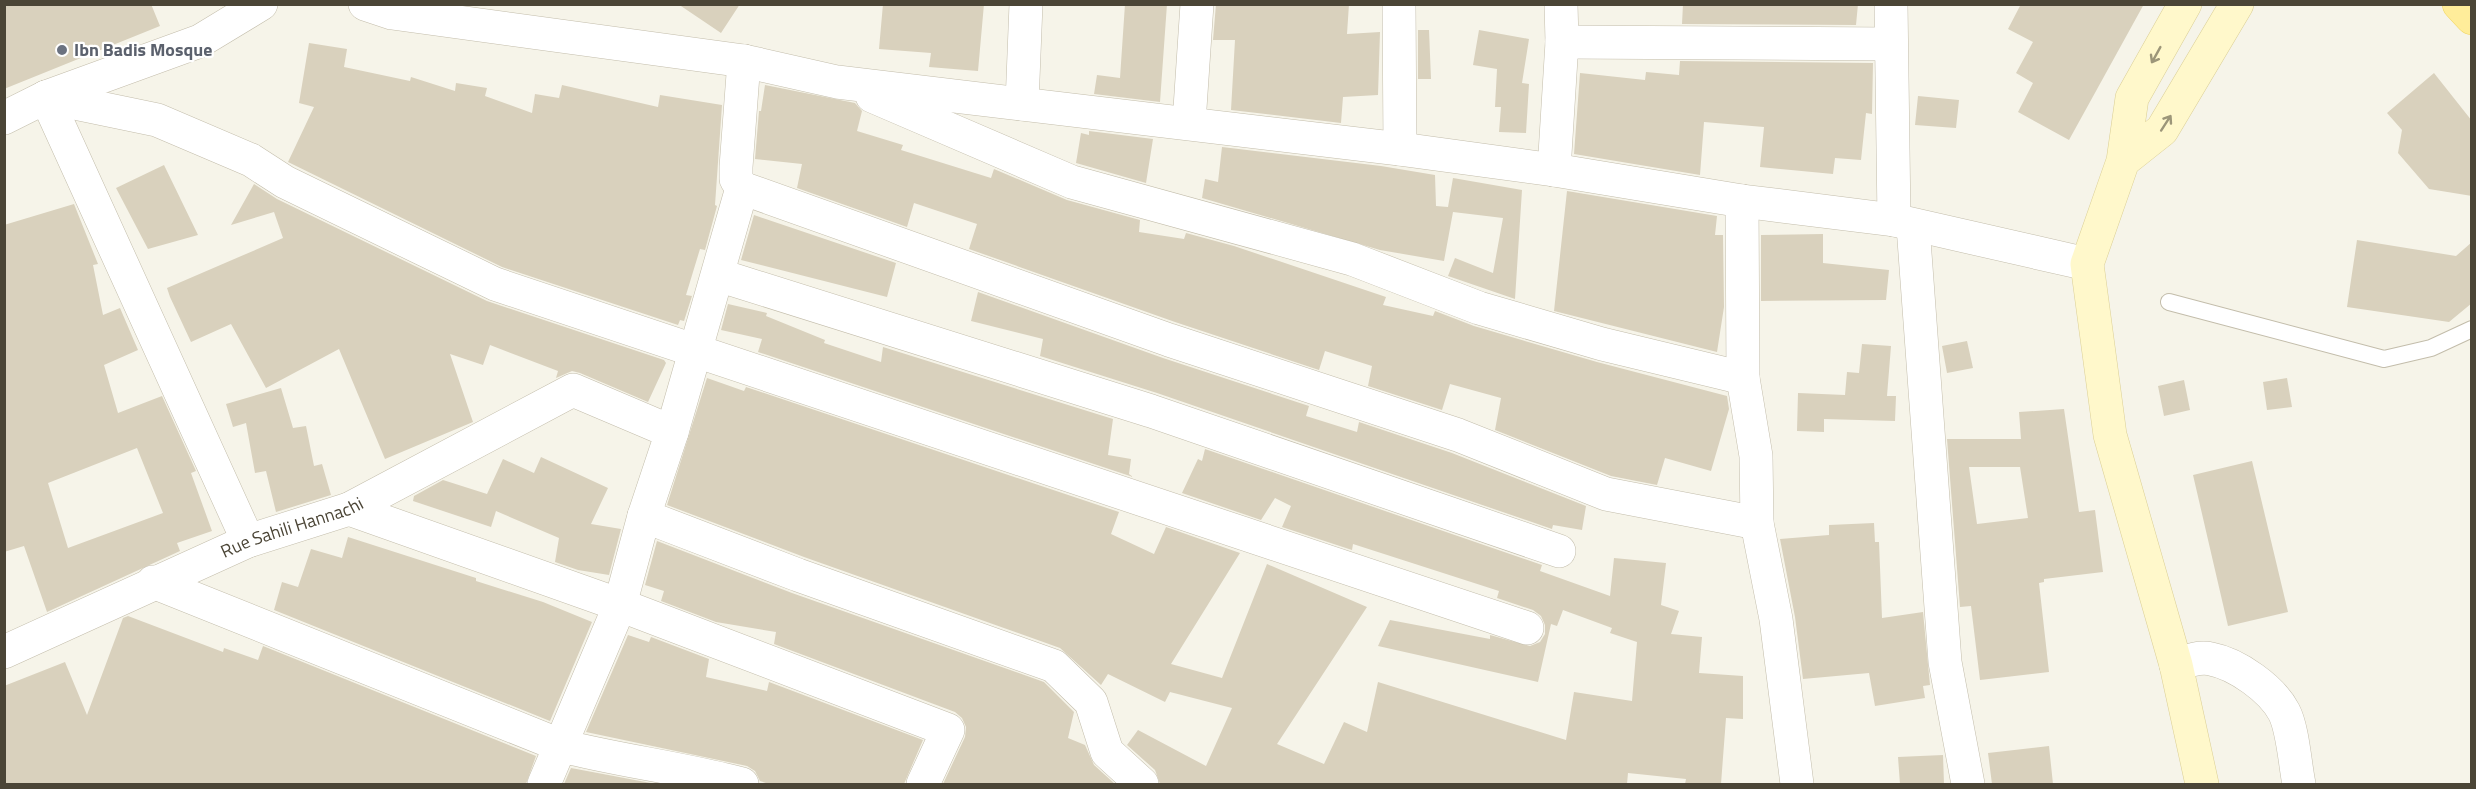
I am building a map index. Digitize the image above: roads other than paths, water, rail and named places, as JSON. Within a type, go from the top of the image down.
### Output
[{"type":"main road","points":[[2459,4],[2472,18]]},
{"type":"street","points":[[5,116],[46,98],[200,41],[261,4]]},
{"type":"street","points":[[1022,104],[1026,4]]},
{"type":"street","points":[[1189,123],[1197,4]]},
{"type":"street","points":[[1399,4],[1400,149]]},
{"type":"street","points":[[1554,170],[1562,42],[1561,4]]},
{"type":"street","points":[[1891,4],[1890,44],[1904,223],[1945,662],[1968,784]]},
{"type":"street","points":[[2185,4],[2132,98],[2122,160],[2087,264],[2110,435],[2176,665],[2202,784]]},
{"type":"street","points":[[2122,160],[2162,130],[2237,4]]},
{"type":"street","points":[[384,7],[744,61],[837,81],[1400,149],[1554,170],[1742,201],[1904,223],[2087,264]]},
{"type":"street","points":[[1562,42],[1890,44]]},
{"type":"street","points":[[744,61],[736,166],[736,178],[742,188],[1169,340],[1458,435],[1606,494],[1757,524]]},
{"type":"street","points":[[837,81],[1071,182],[1352,260],[1479,308],[1580,337],[1743,378]]},
{"type":"street","points":[[46,98],[156,120],[251,160],[285,182],[495,284],[1527,628]]},
{"type":"street","points":[[46,98],[248,541]]},
{"type":"street","points":[[544,784],[562,746],[620,604],[742,188]]},
{"type":"street","points":[[1742,201],[1743,378],[1756,456],[1757,524],[1776,619],[1797,784]]},
{"type":"street","points":[[718,275],[1151,411],[1559,551]]},
{"type":"street","name":"Rue Sahili Hannachi","points":[[4,652],[153,582],[248,541],[349,509],[573,390],[672,432]]},
{"type":"street","points":[[349,509],[620,604],[948,730],[922,784]]},
{"type":"street","points":[[644,516],[798,575],[1054,666],[1091,702],[1107,752],[1142,784]]},
{"type":"street","points":[[153,582],[562,746],[616,760],[692,771],[742,784]]},
{"type":"street","points":[[2176,665],[2190,659],[2210,658],[2235,668],[2269,694],[2286,715],[2299,784]]},
{"type":"lane","points":[[2169,302],[2384,358],[2432,348],[2472,329]]},
{"type":"place","name":"Ibn Badis Mosque","points":[[62,50]]}]
